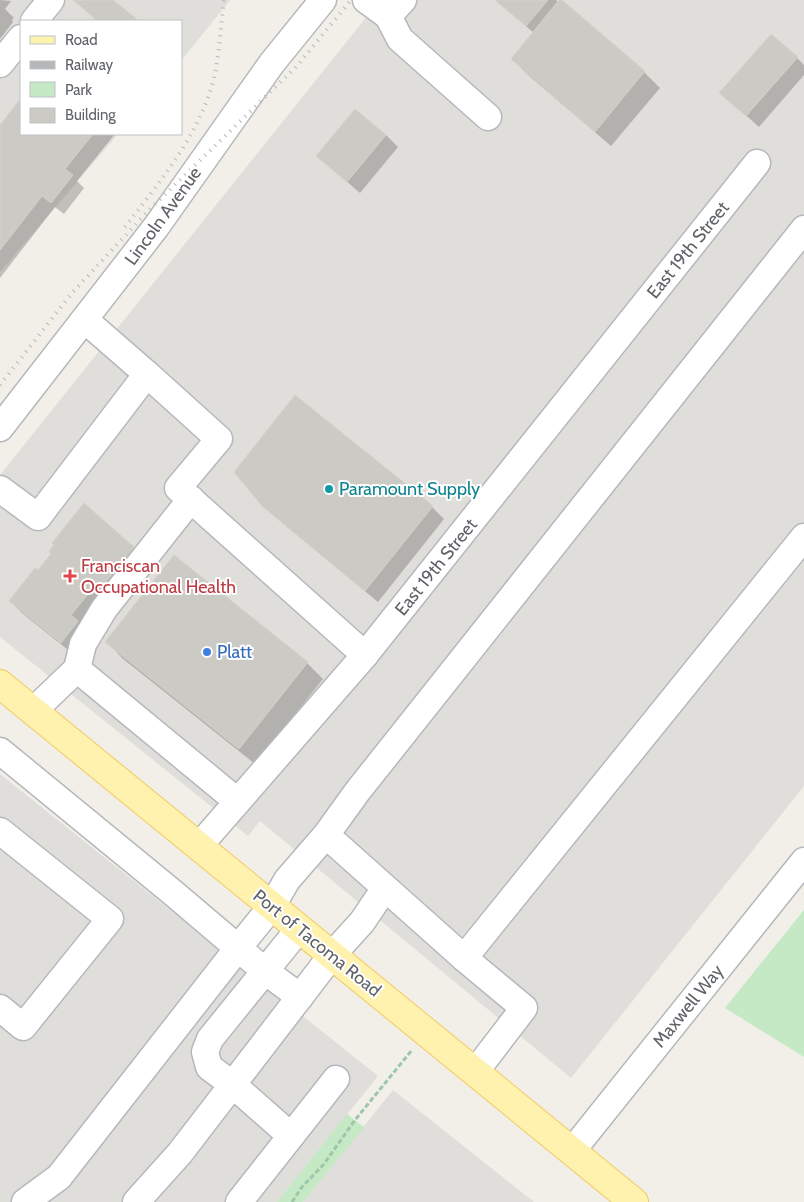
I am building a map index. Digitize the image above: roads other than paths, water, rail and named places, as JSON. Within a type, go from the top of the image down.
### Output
[{"type":"main road","name":"Port of Tacoma Road","points":[[0,684],[634,1202]]},
{"type":"street","points":[[35,20],[52,0]]},
{"type":"street","name":"Lincoln Avenue","points":[[0,428],[156,227],[272,64],[323,0]]},
{"type":"street","points":[[366,0],[396,8],[400,38],[488,117]]},
{"type":"street","points":[[0,64],[20,39]]},
{"type":"street","name":"East 19th Street","points":[[198,846],[365,655],[757,163]]},
{"type":"street","points":[[25,1202],[59,1177],[272,906],[287,880],[326,835],[357,792],[804,229]]},
{"type":"street","points":[[85,320],[219,439],[178,488],[365,655]]},
{"type":"street","points":[[0,489],[38,517],[147,374]]},
{"type":"street","points":[[33,711],[77,669],[83,644],[104,609],[191,499]]},
{"type":"street","points":[[464,958],[804,537]]},
{"type":"street","points":[[77,669],[237,801]]},
{"type":"street","points":[[0,751],[265,971],[300,997]]},
{"type":"street","points":[[0,831],[110,919],[23,1027],[0,1008]]},
{"type":"street","points":[[326,835],[464,958],[524,1008],[475,1072]]},
{"type":"street","name":"Maxwell Way","points":[[572,1151],[804,860]]},
{"type":"street","points":[[136,1202],[180,1152],[332,955],[357,928],[386,888]]},
{"type":"street","points":[[291,1136],[232,1084],[208,1067],[205,1052],[210,1039],[299,929]]},
{"type":"street","points":[[239,1202],[336,1079]]},
{"type":"railway","points":[[125,227],[167,172],[192,133],[202,112],[216,69],[224,0]]},
{"type":"railway","points":[[0,385],[72,293],[150,209],[297,66],[351,0]]},
{"type":"place","name":"Paramount Supply","points":[[329,489]]},
{"type":"place","name":"Franciscan Occupational Health","points":[[70,576]]},
{"type":"place","name":"Platt","points":[[207,652]]}]
